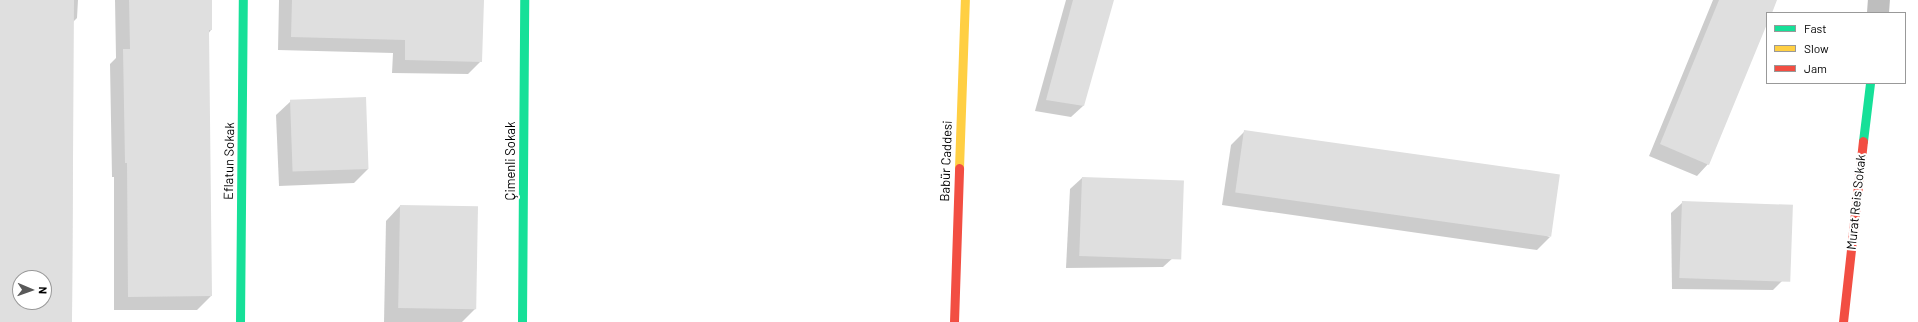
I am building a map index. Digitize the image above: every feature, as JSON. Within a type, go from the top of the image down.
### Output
[{"type":"street","name":"Eflatun Sokak","points":[[240,322],[243,0]]},
{"type":"street","name":"Çimenli Sokak","points":[[522,322],[524,0]]},
{"type":"street","name":"Babür Caddesi","points":[[954,322],[965,0]]},
{"type":"street","points":[[1878,12],[1879,0]]},
{"type":"street","name":"Murat Reis Sokak","points":[[1843,322],[1870,84]]},
{"type":"building","points":[[0,0],[74,0],[72,322],[0,322]]},
{"type":"building","points":[[129,0],[212,0],[212,30],[209,30],[212,296],[128,297],[127,163],[125,163],[123,49],[130,49]]},
{"type":"building","points":[[292,0],[484,0],[482,62],[405,60],[405,40],[291,37]]},
{"type":"building","points":[[1073,0],[1114,0],[1084,106],[1046,100]]},
{"type":"building","points":[[1719,0],[1777,0],[1772,12],[1766,12],[1766,26],[1709,165],[1660,144]]},
{"type":"building","points":[[366,97],[369,169],[293,172],[290,100]]},
{"type":"building","points":[[1244,130],[1560,174],[1551,237],[1235,192]]},
{"type":"building","points":[[1082,177],[1184,181],[1181,260],[1079,256]]},
{"type":"building","points":[[1682,201],[1793,205],[1790,282],[1679,278]]},
{"type":"building","points":[[400,205],[478,206],[476,309],[398,308]]},
{"type":"traffic: fast","points":[[240,322],[243,0]]},
{"type":"traffic: fast","points":[[522,322],[524,0]]},
{"type":"traffic: fast","points":[[1863,141],[1870,84]]},
{"type":"traffic: slow","points":[[959,168],[965,0]]},
{"type":"traffic: jam","points":[[1843,322],[1863,141]]},
{"type":"traffic: jam","points":[[954,322],[959,168]]}]
